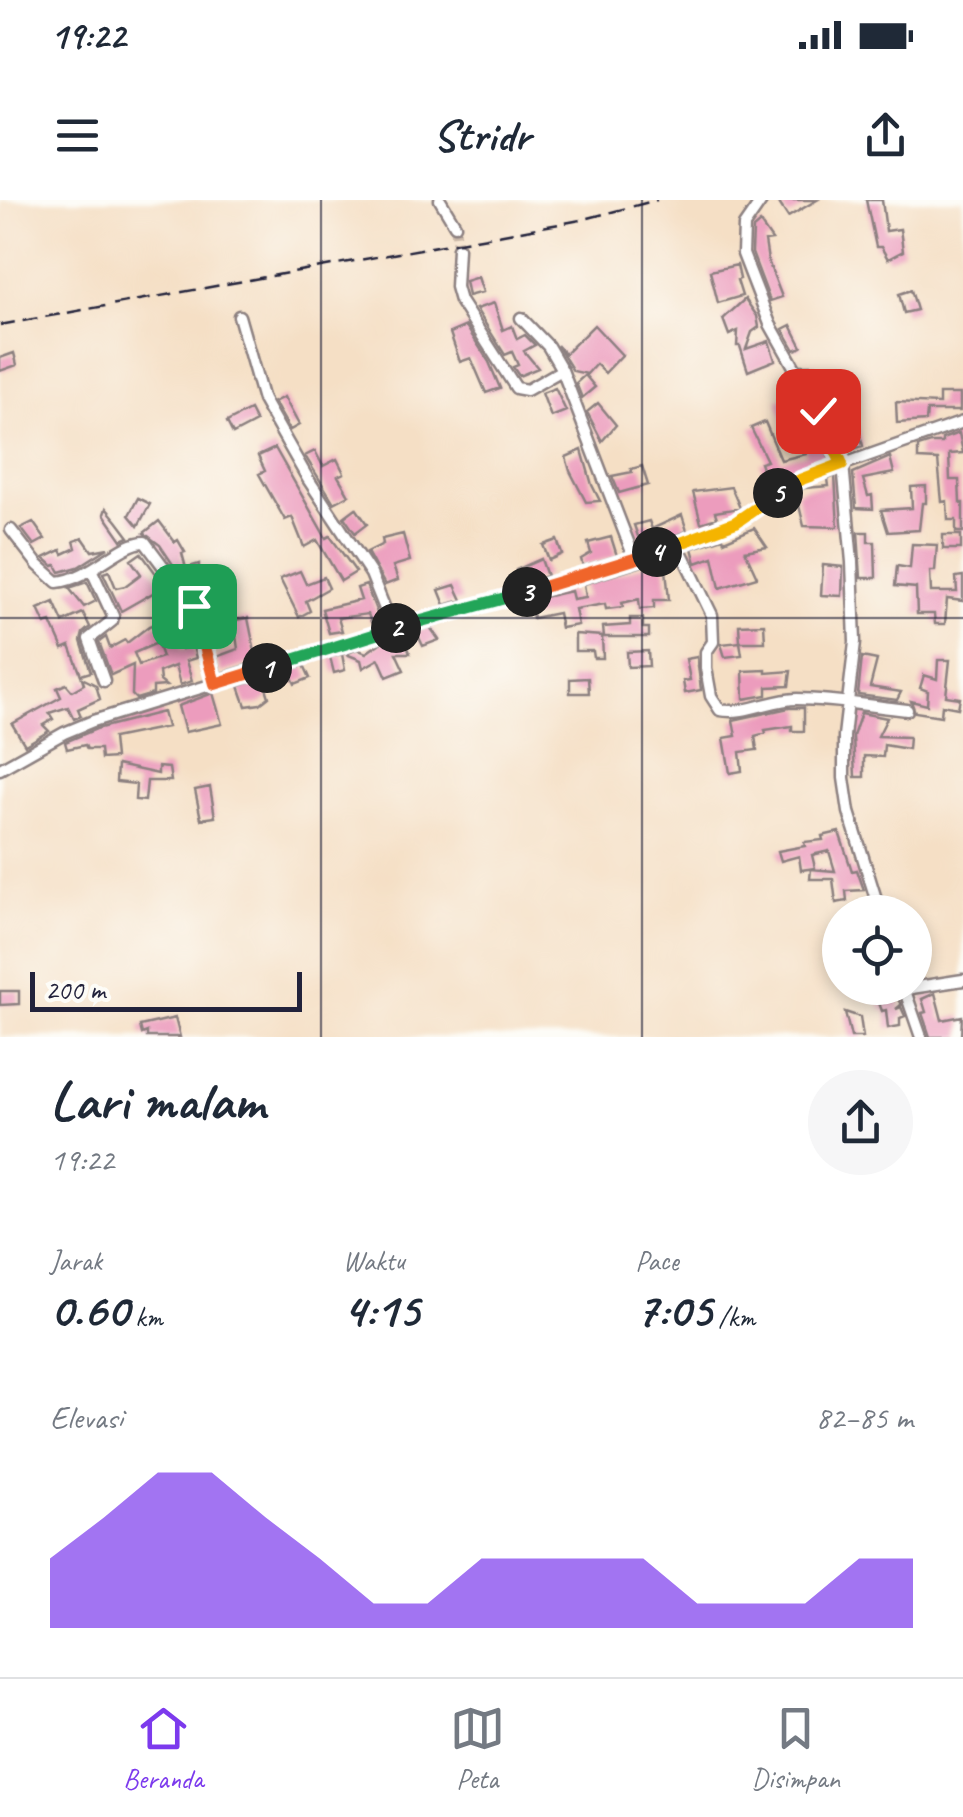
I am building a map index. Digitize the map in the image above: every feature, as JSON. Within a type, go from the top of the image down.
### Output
[{"type":"street","points":[[440,200],[456,225]]},
{"type":"street","points":[[762,200],[744,226],[743,254],[770,324],[842,464],[854,592],[844,778],[849,812],[875,895]]},
{"type":"street","points":[[458,248],[458,294],[516,388],[528,390],[562,370]]},
{"type":"street","points":[[239,316],[263,400],[370,574],[393,629]]},
{"type":"street","points":[[522,318],[548,346],[562,370],[635,560]]},
{"type":"street","points":[[0,769],[94,721],[678,545],[736,522],[788,486],[963,422]]},
{"type":"street","points":[[11,530],[53,580],[64,582],[92,571],[132,544],[145,542],[194,606],[215,684]]},
{"type":"street","points":[[678,545],[712,615],[714,640],[706,652],[706,668],[716,706],[724,712],[801,699],[907,710]]},
{"type":"street","points":[[92,571],[114,616],[89,639],[104,681]]},
{"type":"street","points":[[932,984],[963,980]]},
{"type":"street","points":[[911,1005],[921,1037]]},
{"type":"building","points":[[777,200],[817,200],[788,217]]},
{"type":"building","points":[[866,200],[882,200],[886,231],[900,229],[903,251],[888,259],[881,247],[876,247]]},
{"type":"building","points":[[760,223],[772,240],[765,241],[768,261],[782,297],[770,301],[752,253],[753,229]]},
{"type":"building","points":[[737,265],[742,296],[718,303],[710,271]]},
{"type":"building","points":[[478,277],[483,292],[468,296],[465,281]]},
{"type":"building","points":[[911,290],[917,310],[904,313],[899,294]]},
{"type":"building","points":[[745,299],[757,316],[759,327],[752,332],[746,349],[769,341],[775,360],[748,371],[737,346],[738,331],[729,335],[723,319]]},
{"type":"building","points":[[494,303],[503,330],[512,326],[517,339],[525,335],[535,345],[524,351],[538,368],[519,376],[513,367],[518,365],[512,352],[505,355],[476,309]]},
{"type":"building","points":[[594,325],[622,355],[605,373],[596,364],[587,374],[573,371],[557,345],[565,354]]},
{"type":"building","points":[[791,325],[802,347],[795,350],[783,329]]},
{"type":"building","points":[[466,326],[500,388],[486,393],[471,358],[460,362],[450,333]]},
{"type":"building","points":[[14,353],[17,365],[0,371],[0,358]]},
{"type":"building","points":[[803,365],[816,365],[822,380],[814,383]]},
{"type":"building","points":[[585,375],[595,387],[582,398],[576,383]]},
{"type":"building","points":[[555,388],[566,411],[551,417],[542,393]]},
{"type":"building","points":[[796,393],[802,410],[806,409],[814,438],[821,436],[830,460],[776,483],[772,471],[764,474],[760,463],[767,461],[751,428],[765,422],[781,460],[806,454],[801,437],[794,439],[786,432],[777,400]]},
{"type":"building","points":[[939,394],[960,394],[960,411],[927,411],[926,421],[897,423],[896,402],[939,404]]},
{"type":"building","points":[[284,397],[299,425],[290,430],[274,402]]},
{"type":"building","points":[[839,397],[845,413],[832,418],[824,402]]},
{"type":"building","points":[[598,403],[616,425],[602,441],[587,412]]},
{"type":"building","points":[[250,410],[256,422],[233,434],[227,422]]},
{"type":"building","points":[[858,427],[863,446],[847,451],[838,432]]},
{"type":"building","points":[[959,433],[963,453],[949,454],[950,480],[959,480],[963,532],[956,532],[956,520],[948,520],[938,460],[918,459],[918,447],[942,443],[942,439]]},
{"type":"building","points":[[275,448],[326,538],[330,536],[356,572],[341,581],[317,540],[304,547],[292,517],[285,520],[259,474],[265,471],[258,456]]},
{"type":"building","points":[[582,450],[600,501],[586,502],[570,471],[566,457]]},
{"type":"building","points":[[315,451],[323,466],[337,459],[344,473],[338,476],[349,495],[334,503],[305,456]]},
{"type":"building","points":[[890,457],[894,473],[863,479],[868,496],[872,495],[873,509],[856,508],[853,473]]},
{"type":"building","points":[[642,466],[648,485],[619,493],[612,476]]},
{"type":"building","points":[[835,476],[838,527],[804,526],[796,493],[804,488],[829,486],[828,479]]},
{"type":"building","points":[[926,486],[919,530],[888,532],[881,510],[912,508],[911,487]]},
{"type":"building","points":[[731,487],[740,508],[715,512],[717,518],[701,523],[693,492]]},
{"type":"building","points":[[138,498],[150,504],[138,526],[129,515]]},
{"type":"building","points":[[106,508],[129,537],[122,540],[104,514]]},
{"type":"building","points":[[356,508],[367,524],[355,533],[344,517]]},
{"type":"building","points":[[682,515],[687,531],[642,548],[634,525],[649,521],[652,529]]},
{"type":"building","points":[[159,521],[185,552],[182,553],[186,568],[199,564],[199,581],[189,584],[185,573],[180,575],[160,545],[144,533]]},
{"type":"building","points":[[33,522],[45,539],[34,545],[21,528]]},
{"type":"building","points":[[754,528],[767,547],[745,551],[757,577],[720,588],[713,557],[696,563],[692,548],[723,538],[724,541]]},
{"type":"building","points":[[858,532],[868,532],[868,542],[875,542],[876,578],[861,578]]},
{"type":"building","points":[[403,534],[410,561],[393,566],[398,580],[385,585],[367,552],[383,544],[382,539]]},
{"type":"building","points":[[943,535],[961,535],[961,549],[943,549]]},
{"type":"building","points":[[611,537],[617,556],[583,566],[581,559],[591,553],[588,543]]},
{"type":"building","points":[[83,538],[92,551],[108,548],[78,567],[60,572],[44,558],[76,548],[74,541]]},
{"type":"building","points":[[557,540],[562,554],[549,560],[543,545]]},
{"type":"building","points":[[912,544],[937,545],[935,571],[930,571],[931,592],[957,592],[956,577],[963,576],[963,601],[947,599],[945,624],[935,624],[934,614],[917,614],[916,588],[895,586],[897,566],[910,568]]},
{"type":"building","points":[[141,553],[165,586],[121,611],[103,573],[109,571],[116,588],[125,586],[141,574],[131,560]]},
{"type":"building","points":[[541,559],[547,576],[519,584],[516,570]]},
{"type":"building","points":[[665,559],[669,600],[654,600],[654,608],[640,609],[639,599],[622,603],[623,607],[606,609],[605,604],[575,609],[578,625],[561,628],[558,613],[533,618],[530,600],[571,591],[573,599],[586,597],[584,584]]},
{"type":"building","points":[[823,565],[843,567],[842,596],[821,595]]},
{"type":"building","points":[[300,571],[306,584],[324,577],[329,588],[306,601],[310,611],[299,617],[280,579]]},
{"type":"building","points":[[87,582],[96,601],[84,607],[69,588]]},
{"type":"building","points":[[366,585],[379,618],[371,622],[368,614],[338,618],[342,631],[329,633],[322,609],[361,600],[357,588]]},
{"type":"building","points":[[455,585],[462,600],[445,605],[439,590]]},
{"type":"building","points":[[54,602],[63,622],[83,613],[90,627],[81,641],[91,672],[81,675],[70,646],[63,649],[51,622],[45,624],[38,609]]},
{"type":"building","points":[[215,611],[217,623],[248,618],[257,662],[221,673],[216,657],[238,649],[235,628],[213,631],[211,639],[204,613]]},
{"type":"building","points":[[630,618],[643,618],[643,628],[649,628],[649,637],[604,637],[603,627],[630,625]]},
{"type":"building","points":[[172,619],[182,649],[193,646],[196,658],[186,661],[192,681],[180,685],[175,666],[159,672],[160,681],[166,686],[153,687],[153,694],[136,699],[132,695],[133,665],[111,675],[99,642],[106,637],[110,648],[125,640],[127,643],[149,626]],"holes":[[[157,643],[162,657],[139,665],[134,653]]]},
{"type":"building","points":[[764,624],[765,642],[740,642],[739,625]]},
{"type":"building","points":[[430,627],[439,640],[423,646],[416,631]]},
{"type":"building","points":[[575,634],[602,636],[603,658],[594,658],[593,651],[575,651]]},
{"type":"building","points":[[404,635],[410,653],[396,653],[404,670],[387,677],[379,659],[363,668],[361,660],[346,654],[357,649],[366,653],[383,641]]},
{"type":"building","points":[[740,642],[742,655],[725,657],[721,644]]},
{"type":"building","points":[[648,651],[649,666],[628,667],[627,652]]},
{"type":"building","points":[[342,654],[345,670],[334,673],[330,657]]},
{"type":"building","points":[[697,657],[701,690],[685,693],[683,681],[690,680],[686,659]]},
{"type":"building","points":[[862,657],[877,660],[870,687],[901,692],[897,700],[858,695]]},
{"type":"building","points":[[938,660],[950,660],[946,696],[960,698],[958,708],[942,705],[941,716],[915,712],[911,701],[927,705],[928,691],[920,688],[924,675],[937,679]]},
{"type":"building","points":[[304,665],[310,678],[295,684],[289,670]]},
{"type":"building","points":[[743,671],[791,671],[789,686],[767,687],[767,695],[744,699]]},
{"type":"building","points":[[82,678],[96,685],[100,699],[78,709],[81,716],[74,719],[68,707],[49,713],[53,719],[43,725],[49,731],[25,745],[12,724],[61,697],[57,688],[66,684],[72,691],[84,684]]},
{"type":"building","points":[[263,678],[269,697],[260,704],[246,706],[239,686]]},
{"type":"building","points":[[588,678],[589,693],[570,693],[570,679]]},
{"type":"building","points":[[213,693],[222,724],[185,732],[178,706]]},
{"type":"building","points":[[804,708],[804,731],[792,731],[792,726],[765,730],[766,733],[755,736],[757,750],[740,752],[742,771],[730,773],[724,738],[736,736],[733,720]]},
{"type":"building","points":[[163,712],[167,727],[113,738],[115,758],[101,759],[100,749],[87,749],[85,745],[67,749],[65,742],[96,729]]},
{"type":"building","points":[[861,713],[887,718],[878,736],[909,737],[908,749],[884,745],[883,757],[864,756],[864,777],[855,777],[853,736]]},
{"type":"building","points":[[117,765],[158,774],[158,767],[169,768],[171,781],[147,781],[145,801],[135,800],[136,784],[116,782]]},
{"type":"building","points":[[210,787],[215,817],[201,819],[195,790]]},
{"type":"building","points":[[839,832],[852,871],[857,870],[864,890],[835,895],[833,879],[810,879],[811,869],[835,871],[829,851],[812,855],[815,868],[801,870],[799,856],[781,861],[778,851],[823,840],[822,836]]},
{"type":"building","points":[[0,991],[19,991],[19,1004],[0,1005]]},
{"type":"building","points":[[935,993],[942,1020],[962,1016],[961,1037],[930,1037],[922,1013],[926,1012],[924,1005],[932,1005]]},
{"type":"building","points":[[880,1005],[901,1005],[896,1009],[901,1007],[905,1016],[900,1018],[900,1026],[888,1028],[886,1010],[882,1011]]},
{"type":"building","points":[[845,1012],[860,1017],[863,1037],[851,1037]]},
{"type":"building","points":[[175,1018],[180,1037],[142,1034],[140,1026]]},
{"type":"tunnel","points":[[455,225],[458,248]]},
{"type":"railway","points":[[0,325],[581,220],[657,200]]},
{"type":"route","points":[[194,606],[215,684],[635,560],[726,527],[788,486],[842,464],[818,411]]}]
